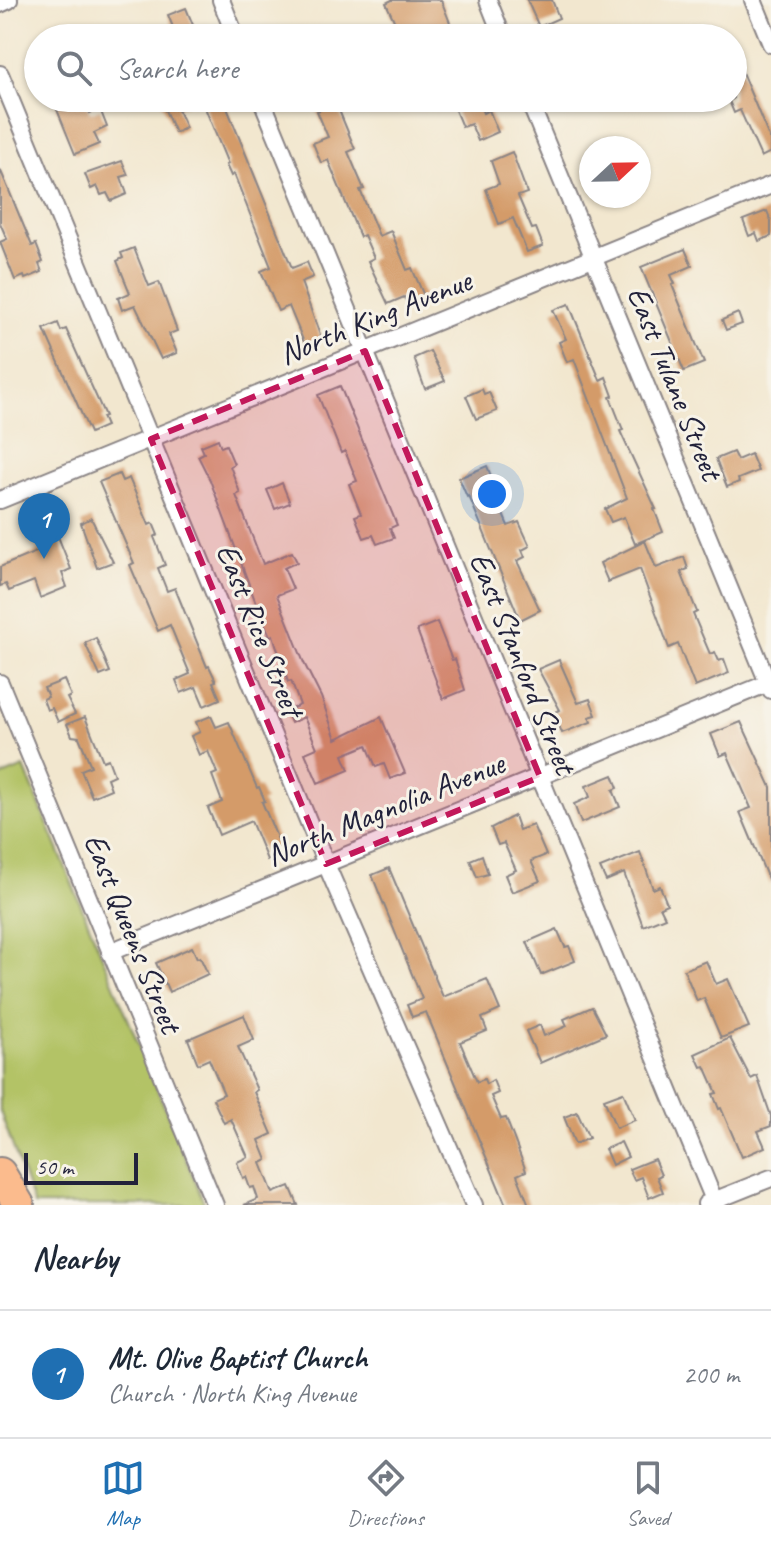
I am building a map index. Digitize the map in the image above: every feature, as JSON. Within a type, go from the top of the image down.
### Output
[{"type":"highway","points":[[0,1173],[19,1205]]},
{"type":"street","points":[[0,4],[9,0]]},
{"type":"street","points":[[221,0],[230,24]]},
{"type":"street","points":[[488,0],[497,24]]},
{"type":"street","points":[[753,0],[771,44]]},
{"type":"street","name":"East Rice Street","points":[[0,74],[326,864],[474,1205]]},
{"type":"street","name":"East Stanford Street","points":[[267,112],[712,1204]]},
{"type":"street","name":"East Tulane Street","points":[[534,112],[770,685]]},
{"type":"street","name":"North King Avenue","points":[[0,500],[771,185]]},
{"type":"street","name":"East Queens Street","points":[[0,683],[215,1205]]},
{"type":"street","name":"North Magnolia Avenue","points":[[110,952],[770,685]]},
{"type":"street","points":[[712,1204],[771,1178]]},
{"type":"highlighted area","points":[[365,351],[540,777],[326,864],[151,439]]},
{"type":"green space","points":[[24,767],[205,1205],[34,1205],[0,1111],[0,777]]},
{"type":"building","points":[[392,0],[441,0],[450,24],[396,24],[386,3]]},
{"type":"building","points":[[527,0],[552,0],[559,18],[538,24]]},
{"type":"building","points":[[186,8],[193,24],[172,24],[168,15]]},
{"type":"building","points":[[747,85],[771,142],[771,152],[761,157],[741,112],[747,112]]},
{"type":"building","points":[[58,112],[101,112],[107,127],[94,133],[99,144],[75,154]]},
{"type":"building","points":[[166,112],[179,112],[186,128],[175,133]]},
{"type":"building","points":[[207,112],[229,112],[292,268],[307,262],[313,277],[301,282],[321,338],[305,345],[289,306],[278,311],[261,271],[271,267]]},
{"type":"building","points":[[317,112],[340,112],[355,149],[348,152],[364,189],[360,190],[379,236],[391,231],[407,270],[412,268],[424,296],[407,303],[404,297],[388,304],[368,261],[374,258],[364,235],[360,237],[328,160],[321,163],[313,143],[328,137]]},
{"type":"building","points":[[456,112],[490,112],[498,132],[478,141],[471,124],[462,127]]},
{"type":"building","points":[[512,152],[527,193],[518,196],[543,246],[527,252],[513,218],[499,224],[486,189],[499,184],[491,161]]},
{"type":"building","points":[[122,161],[128,175],[121,177],[127,194],[111,201],[107,193],[101,195],[97,186],[91,189],[85,174]]},
{"type":"building","points":[[0,169],[32,246],[36,244],[43,262],[39,264],[42,272],[25,279],[24,276],[15,280],[0,242],[7,239],[0,223]]},
{"type":"building","points":[[767,211],[771,236],[759,241],[756,233],[749,236],[743,220]]},
{"type":"building","points":[[134,248],[149,286],[159,282],[177,331],[169,334],[177,353],[161,359],[135,305],[122,310],[118,298],[130,293],[117,261],[123,258],[121,253]]},
{"type":"building","points":[[685,249],[692,266],[671,275],[675,284],[672,285],[704,363],[684,371],[641,267]]},
{"type":"building","points":[[569,304],[600,380],[606,377],[623,430],[620,431],[656,509],[663,532],[635,544],[624,517],[611,522],[605,509],[627,498],[574,359],[567,362],[559,342],[566,339],[553,310]]},
{"type":"building","points":[[738,313],[742,324],[726,330],[722,320]]},
{"type":"building","points":[[58,323],[61,331],[66,329],[105,416],[102,417],[106,426],[90,433],[44,329]]},
{"type":"building","points":[[430,351],[445,381],[425,389],[414,358]]},
{"type":"building","points":[[340,386],[397,525],[390,528],[394,538],[377,544],[373,535],[364,538],[355,516],[361,514],[349,484],[357,481],[345,451],[341,453],[318,395]]},
{"type":"building","points":[[482,389],[484,394],[489,392],[497,411],[476,419],[466,396]]},
{"type":"building","points":[[218,439],[221,447],[226,445],[234,464],[230,466],[240,493],[236,495],[263,564],[292,552],[297,562],[284,568],[293,589],[277,595],[336,739],[381,717],[405,773],[390,779],[384,764],[376,767],[367,745],[343,755],[349,770],[318,783],[305,753],[317,748],[304,717],[291,723],[286,711],[300,705],[198,456],[204,453],[201,446]]},
{"type":"building","points":[[733,452],[737,460],[751,454],[758,471],[727,487],[716,459]]},
{"type":"building","points":[[487,466],[493,481],[484,484],[493,507],[499,505],[508,526],[519,522],[530,546],[522,550],[525,557],[517,561],[540,610],[520,620],[459,478]]},
{"type":"building","points":[[119,474],[122,481],[129,478],[149,525],[153,523],[158,535],[154,537],[165,565],[158,568],[167,591],[175,588],[207,667],[216,681],[213,682],[220,699],[204,706],[196,687],[181,693],[176,680],[190,674],[170,625],[158,631],[130,565],[134,563],[99,482]]},
{"type":"building","points":[[282,483],[290,503],[275,509],[267,490]]},
{"type":"building","points":[[91,518],[113,562],[97,568],[81,523]]},
{"type":"building","points":[[57,534],[71,569],[62,573],[67,587],[40,598],[34,581],[9,591],[6,584],[0,586],[0,567],[41,550],[37,540]]},
{"type":"building","points":[[645,541],[656,568],[684,557],[688,569],[681,572],[697,612],[693,614],[710,654],[715,652],[719,661],[724,659],[729,673],[695,687],[678,644],[669,648],[640,569],[608,582],[600,563]]},
{"type":"building","points":[[437,622],[452,660],[455,659],[465,690],[443,699],[417,630]]},
{"type":"building","points":[[96,638],[110,672],[100,676],[85,643]]},
{"type":"building","points":[[559,660],[578,703],[590,699],[596,715],[589,717],[591,722],[562,733],[554,712],[560,710],[538,669]]},
{"type":"building","points":[[64,680],[71,696],[67,698],[75,714],[58,722],[52,708],[47,710],[43,699],[48,697],[44,688]]},
{"type":"building","points":[[211,716],[216,727],[229,722],[265,801],[262,802],[284,854],[267,860],[251,821],[219,835],[208,808],[222,802],[212,775],[217,773],[208,751],[199,755],[191,736],[200,732],[196,722]]},
{"type":"building","points":[[85,717],[103,761],[108,759],[114,775],[107,778],[111,789],[92,797],[81,770],[91,766],[79,737],[72,736],[67,724]]},
{"type":"building","points":[[741,722],[771,787],[771,886],[740,812],[751,808],[727,753],[720,756],[711,734]]},
{"type":"building","points":[[613,775],[618,788],[613,790],[620,807],[581,823],[574,804],[590,797],[586,786]]},
{"type":"building","points":[[514,816],[519,830],[533,825],[546,855],[531,861],[540,881],[512,892],[505,875],[516,870],[504,843],[498,845],[491,828]]},
{"type":"building","points":[[640,852],[653,889],[660,886],[667,904],[660,907],[665,917],[643,926],[624,873],[606,881],[600,868]]},
{"type":"building","points":[[482,855],[488,874],[477,877],[470,860]]},
{"type":"building","points":[[389,868],[443,997],[487,979],[500,1010],[482,1018],[487,1031],[460,1042],[477,1082],[484,1079],[486,1084],[493,1080],[498,1093],[491,1096],[501,1119],[506,1118],[526,1171],[517,1175],[529,1205],[506,1205],[426,1012],[412,1017],[407,1005],[422,999],[372,875]]},
{"type":"building","points":[[557,929],[575,961],[541,975],[527,942]]},
{"type":"building","points":[[192,947],[208,974],[169,992],[156,963]]},
{"type":"building","points":[[706,961],[716,984],[728,979],[749,1027],[721,1038],[704,998],[697,1001],[684,970]]},
{"type":"building","points":[[592,1007],[606,1034],[540,1063],[526,1031],[540,1025],[544,1036],[567,1026],[564,1019]]},
{"type":"building","points":[[244,1015],[254,1040],[238,1047],[272,1134],[259,1140],[267,1160],[261,1163],[273,1193],[290,1186],[298,1205],[244,1205],[258,1199],[254,1187],[250,1188],[246,1177],[243,1178],[237,1162],[248,1157],[231,1119],[224,1123],[213,1099],[224,1094],[209,1059],[198,1064],[188,1039]]},
{"type":"building","points":[[730,1038],[751,1079],[757,1076],[771,1116],[771,1126],[758,1131],[765,1147],[742,1157],[719,1109],[713,1094],[717,1093],[705,1066],[701,1067],[695,1054]]},
{"type":"building","points":[[623,1092],[635,1120],[616,1128],[604,1099]]},
{"type":"building","points":[[577,1112],[589,1138],[575,1144],[564,1117]]},
{"type":"building","points":[[621,1142],[628,1157],[612,1165],[605,1149]]},
{"type":"building","points":[[654,1159],[661,1175],[657,1177],[663,1192],[649,1198],[641,1177],[634,1180],[629,1169]]},
{"type":"place","name":"Mt. Olive Baptist Church","points":[[44,559]]}]
